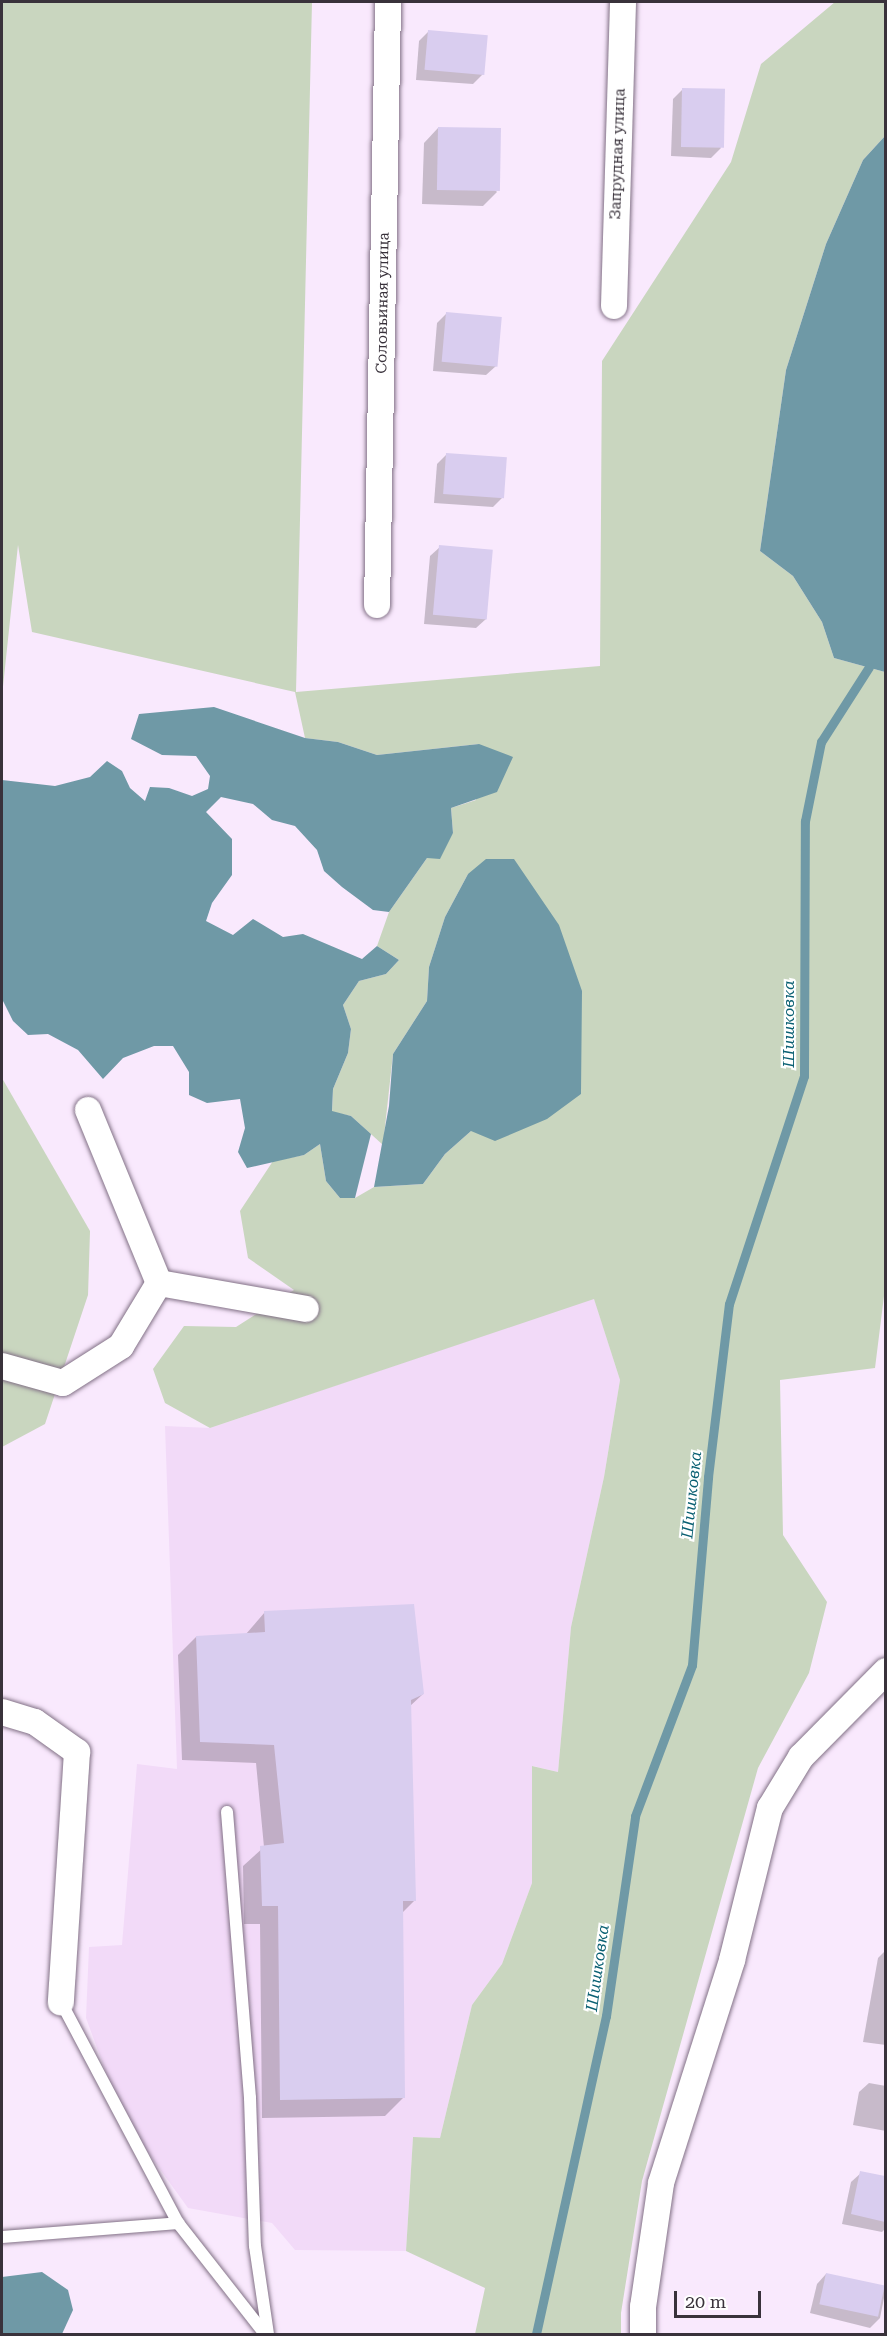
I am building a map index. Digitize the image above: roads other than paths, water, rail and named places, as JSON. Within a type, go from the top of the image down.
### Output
[{"type":"street","name":"Соловьиная улица","points":[[377,605],[388,2]]},
{"type":"street","name":"Запрудная улица","points":[[614,306],[623,2]]},
{"type":"street","points":[[88,1110],[159,1283]]},
{"type":"street","points":[[159,1283],[306,1309]]},
{"type":"street","points":[[2,1366],[63,1383],[122,1346],[159,1283]]},
{"type":"street","points":[[644,2334],[643,2307],[661,2183],[732,1960],[770,1808],[801,1757],[885,1671]]},
{"type":"street","points":[[2,1712],[35,1722],[77,1752],[61,2002]]},
{"type":"lane","points":[[227,1812],[250,2098],[255,2246],[267,2334]]},
{"type":"lane","points":[[61,2002],[178,2223],[267,2334]]},
{"type":"lane","points":[[2,2237],[178,2223]]},
{"type":"water","points":[[885,136],[885,672],[834,658],[822,622],[793,576],[760,551],[786,370],[826,244],[863,160]]},
{"type":"water","points":[[214,707],[305,738],[338,742],[377,755],[479,744],[513,757],[497,792],[451,808],[453,833],[440,859],[427,858],[389,912],[373,910],[324,871],[317,850],[295,826],[272,820],[253,804],[221,797],[206,812],[232,839],[232,875],[212,903],[206,921],[233,935],[253,919],[283,937],[303,934],[362,959],[377,946],[399,960],[386,974],[359,981],[343,1005],[351,1029],[348,1053],[333,1089],[332,1111],[351,1116],[371,1134],[355,1198],[340,1198],[326,1181],[320,1144],[304,1155],[247,1168],[238,1152],[245,1128],[240,1099],[207,1103],[189,1095],[189,1072],[173,1046],[154,1046],[123,1058],[103,1079],[78,1050],[48,1034],[28,1035],[13,1021],[2,999],[2,780],[55,786],[90,777],[107,761],[122,771],[130,788],[145,801],[150,787],[169,788],[192,796],[208,789],[210,776],[196,756],[162,755],[131,739],[139,714]]},
{"type":"water","points":[[486,859],[514,859],[559,925],[582,991],[581,1094],[547,1119],[495,1141],[471,1131],[445,1154],[423,1184],[374,1187],[389,1106],[393,1054],[427,1001],[429,967],[445,917],[468,874]]},
{"type":"water","points":[[42,2272],[68,2290],[73,2310],[62,2334],[2,2334],[2,2277]]},
{"type":"waterway","name":"Шишковка","points":[[536,2334],[606,2016],[635,1816],[692,1665],[708,1477],[729,1304],[804,1076],[805,821],[821,742],[869,667]]}]
